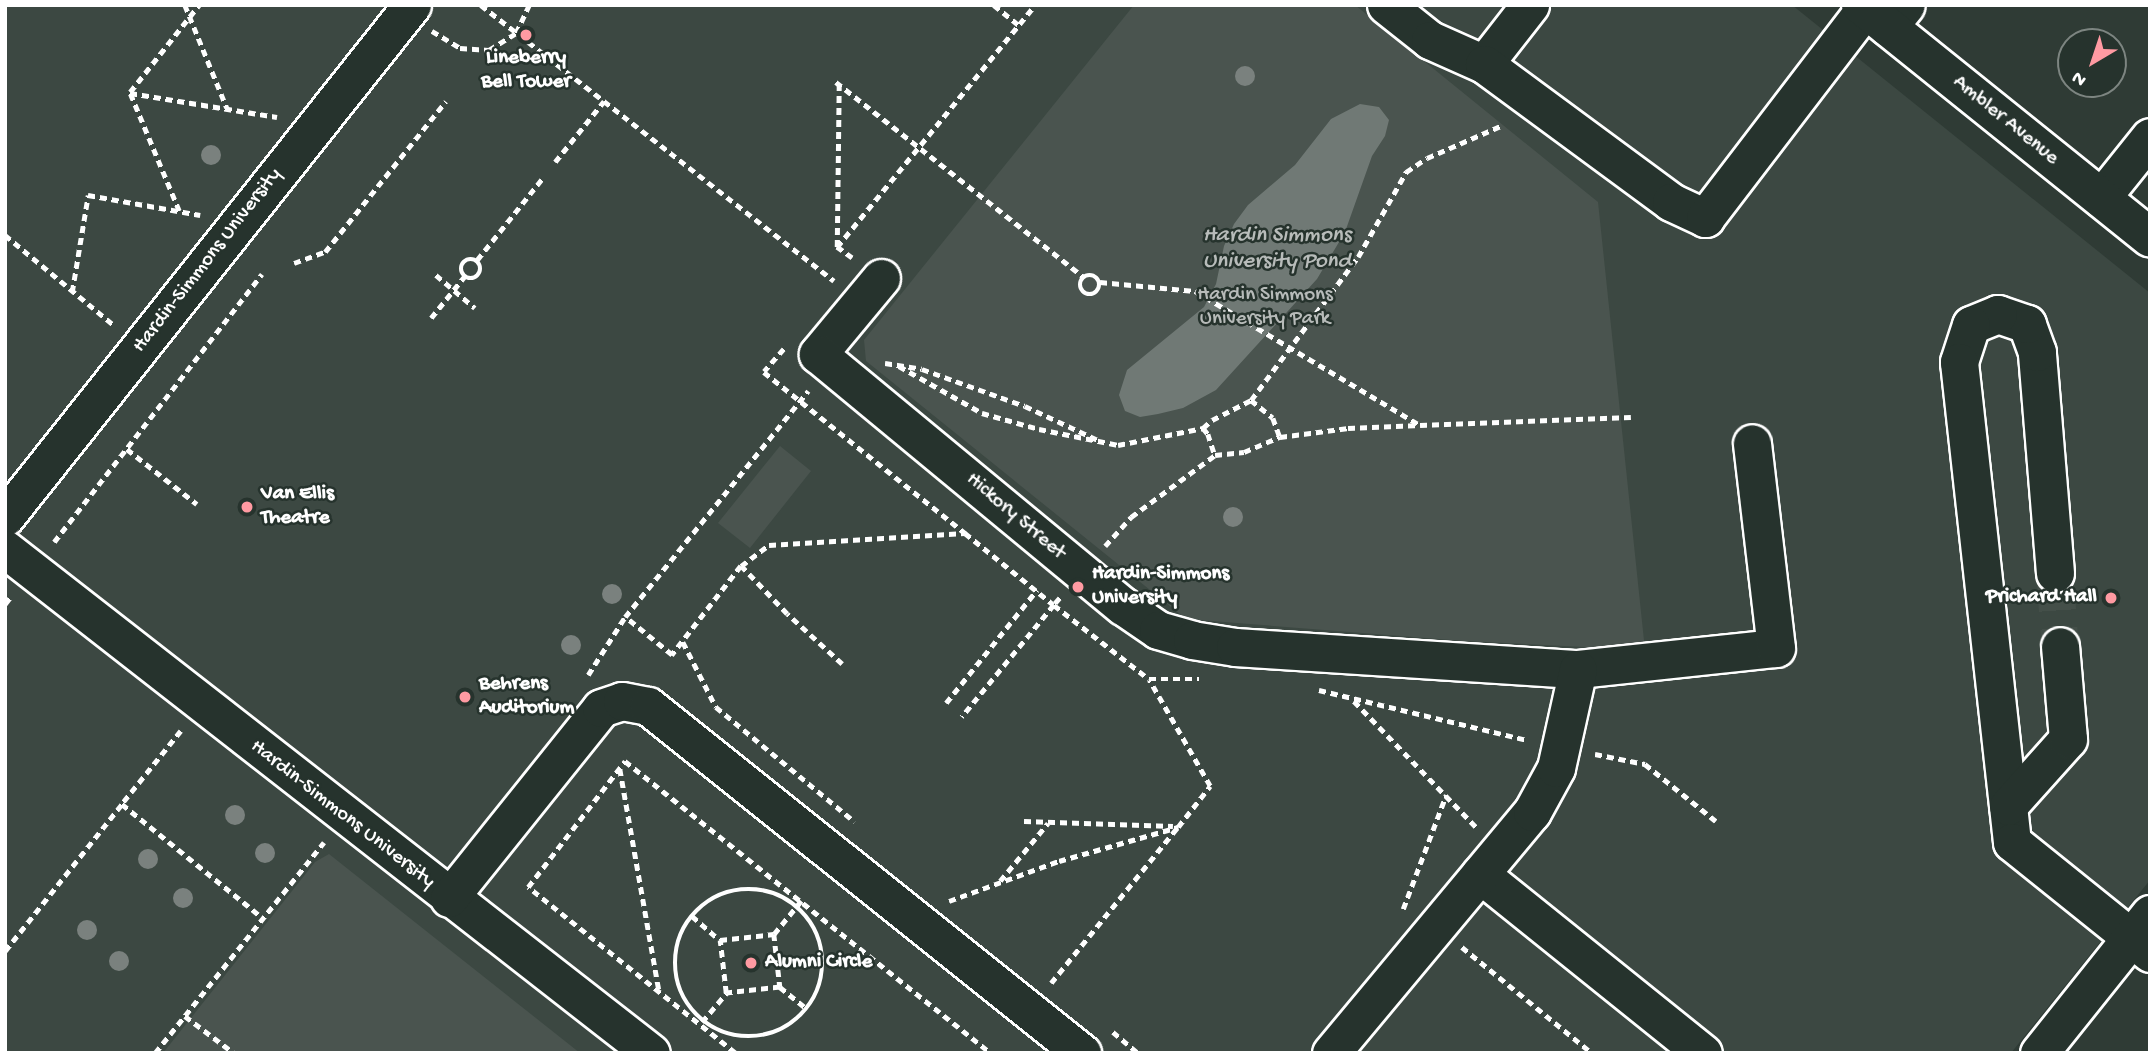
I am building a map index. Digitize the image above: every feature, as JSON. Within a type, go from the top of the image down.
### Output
[{"type":"main road","name":"Ambler Avenue","points":[[1880,12],[2150,237]]},
{"type":"street","points":[[1386,5],[1430,40],[1484,64],[1671,202],[1704,218],[1880,12]]},
{"type":"street","points":[[1484,64],[1530,5]]},
{"type":"street","name":"Hardin-Simmons University","points":[[5,517],[420,17]]},
{"type":"street","points":[[2101,198],[2150,137]]},
{"type":"street","points":[[830,364],[818,355],[881,278]]},
{"type":"street","points":[[2039,1053],[2143,935],[2012,842],[1959,362],[1971,325],[1998,314],[2027,324],[2037,352],[2054,573]]},
{"type":"street","name":"Hickory Street","points":[[830,364],[1082,572],[1158,630],[1192,640],[1234,647],[1578,669],[1776,648],[1752,443]]},
{"type":"street","name":"Hardin-Simmons University","points":[[5,549],[651,1053]]},
{"type":"street","points":[[2008,806],[2068,739],[2060,646]]},
{"type":"street","points":[[1331,1053],[1532,812],[1556,768],[1578,669]]},
{"type":"street","name":"Hardin-Simmons University","points":[[449,898],[601,708],[622,701],[648,706],[1082,1053]]},
{"type":"street","points":[[1490,863],[1703,1053]]},
{"type":"path","points":[[185,5],[228,109]]},
{"type":"path","points":[[130,93],[199,5]]},
{"type":"path","points":[[481,5],[837,283]]},
{"type":"path","points":[[420,17],[447,44],[475,51],[489,50],[516,33],[529,5]]},
{"type":"path","points":[[995,5],[1019,25]]},
{"type":"path","points":[[837,247],[838,83],[1084,277]]},
{"type":"path","points":[[130,93],[285,118],[276,129]]},
{"type":"path","points":[[130,93],[179,211]]},
{"type":"path","points":[[294,263],[325,251],[446,101]]},
{"type":"path","points":[[555,162],[604,101]]},
{"type":"path","points":[[893,363],[982,413],[1039,429],[1118,445],[1203,428],[1212,420],[1251,400],[1358,257],[1406,172],[1427,158],[1503,124]]},
{"type":"path","points":[[477,260],[542,179]]},
{"type":"path","points":[[72,292],[88,195],[208,216],[200,226]]},
{"type":"path","points":[[5,235],[119,330]]},
{"type":"path","points":[[470,258],[477,260],[481,266],[479,276],[470,279],[464,277],[461,264],[470,258]]},
{"type":"path","points":[[47,551],[262,274]]},
{"type":"path","points":[[436,275],[475,308]]},
{"type":"path","points":[[1084,277],[1093,275],[1100,282],[1195,291],[1420,425]]},
{"type":"path","points":[[431,318],[464,277]]},
{"type":"path","points":[[1084,277],[1080,286],[1086,294],[1095,294],[1100,282]]},
{"type":"path","points":[[1042,975],[1052,984],[1210,786],[1149,679],[965,533],[769,545],[741,566],[672,655],[625,617],[830,364],[893,363],[922,369],[1025,406],[1098,440]]},
{"type":"path","points":[[1251,400],[1273,418],[1280,437]]},
{"type":"path","points":[[962,717],[1131,517],[1215,456],[1244,452],[1280,437],[1348,428],[1632,418]]},
{"type":"path","points":[[1203,428],[1215,456]]},
{"type":"path","points":[[127,449],[197,504]]},
{"type":"path","points":[[741,566],[787,614],[842,664]]},
{"type":"path","points":[[946,703],[1037,590]]},
{"type":"path","points":[[683,642],[716,707],[864,830]]},
{"type":"path","points":[[1149,679],[1203,679]]},
{"type":"path","points":[[1312,688],[1560,748],[1645,764],[1716,821]]},
{"type":"path","points":[[1352,699],[1490,863]]},
{"type":"path","points":[[5,951],[185,726]]},
{"type":"path","points":[[735,1053],[702,1023],[660,993],[528,887],[625,761],[992,1053]]},
{"type":"path","points":[[620,768],[660,993]]},
{"type":"path","points":[[122,804],[263,918]]},
{"type":"path","points":[[1024,821],[1178,827]]},
{"type":"path","points":[[998,883],[1048,822]]},
{"type":"path","points":[[910,915],[1059,861],[1178,827]]},
{"type":"path","points":[[155,1053],[327,839]]},
{"type":"path","points":[[742,890],[762,891],[781,897],[796,907],[812,924],[820,943],[823,964],[821,984],[807,1009],[781,1030],[762,1036],[741,1037],[702,1023],[680,990],[676,971],[681,933],[692,916],[723,894],[742,890]]},
{"type":"path","points":[[939,892],[960,909]]},
{"type":"path","points":[[720,940],[774,934],[801,901]]},
{"type":"path","points":[[692,916],[720,940],[726,993]]},
{"type":"path","points":[[774,934],[780,987],[807,1009]]},
{"type":"path","points":[[1455,941],[1592,1053]]},
{"type":"path","points":[[702,1023],[726,993],[780,987]]},
{"type":"path","points":[[185,1016],[234,1053]]},
{"type":"shaded area","name":"Hardin-Simmons University","points":[[5,5],[1792,5],[2150,293],[2150,880],[2011,1053],[5,1053]]},
{"type":"green space","name":"Hardin Simmons University Park","points":[[1134,5],[1355,5],[1598,202],[1645,650],[1464,641],[1186,619],[866,361],[864,340]]},
{"type":"green space","points":[[780,446],[811,471],[750,548],[718,523]]},
{"type":"green space","points":[[329,854],[580,1053],[163,1053],[315,862]]},
{"type":"water","name":"Hardin Simmons University Pond","points":[[1360,104],[1379,107],[1389,120],[1385,136],[1372,156],[1345,232],[1317,279],[1216,390],[1183,408],[1158,414],[1140,417],[1125,411],[1119,395],[1127,370],[1204,307],[1216,284],[1224,246],[1234,224],[1248,205],[1295,165],[1331,119]]},
{"type":"tunnel","points":[[2055,573],[2060,646]]},
{"type":"place","name":"Lineberry Bell Tower","points":[[526,35]]},
{"type":"place","name":"Van Ellis Theatre","points":[[247,507]]},
{"type":"place","name":"Hardin-Simmons University","points":[[1078,587]]},
{"type":"place","name":"Prichard Hall","points":[[2111,598]]},
{"type":"place","name":"Behrens Auditorium","points":[[465,697]]},
{"type":"place","name":"Alumni Circle","points":[[751,963]]}]
